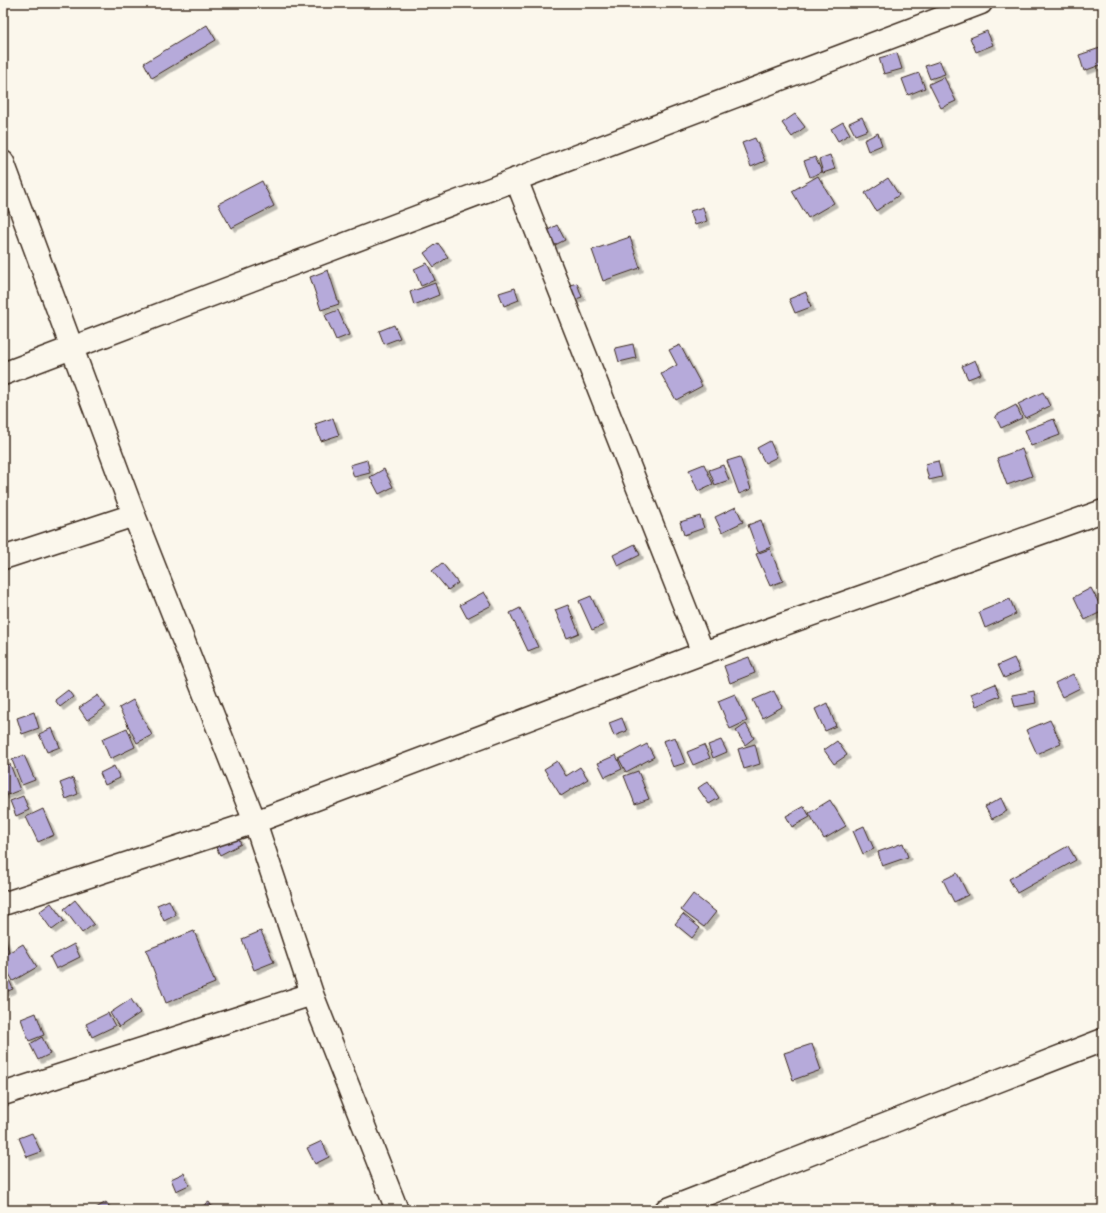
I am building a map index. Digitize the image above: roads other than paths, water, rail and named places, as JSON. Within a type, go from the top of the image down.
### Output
[{"type":"street","points":[[3,374],[981,3]]},
{"type":"street","points":[[3,162],[134,515],[254,822],[312,994],[397,1210]]},
{"type":"street","points":[[516,179],[703,653]]},
{"type":"street","points":[[3,904],[254,822],[703,653],[1103,511]]},
{"type":"street","points":[[3,558],[134,515]]},
{"type":"street","points":[[3,1094],[312,994]]},
{"type":"street","points":[[666,1210],[1103,1040]]}]
